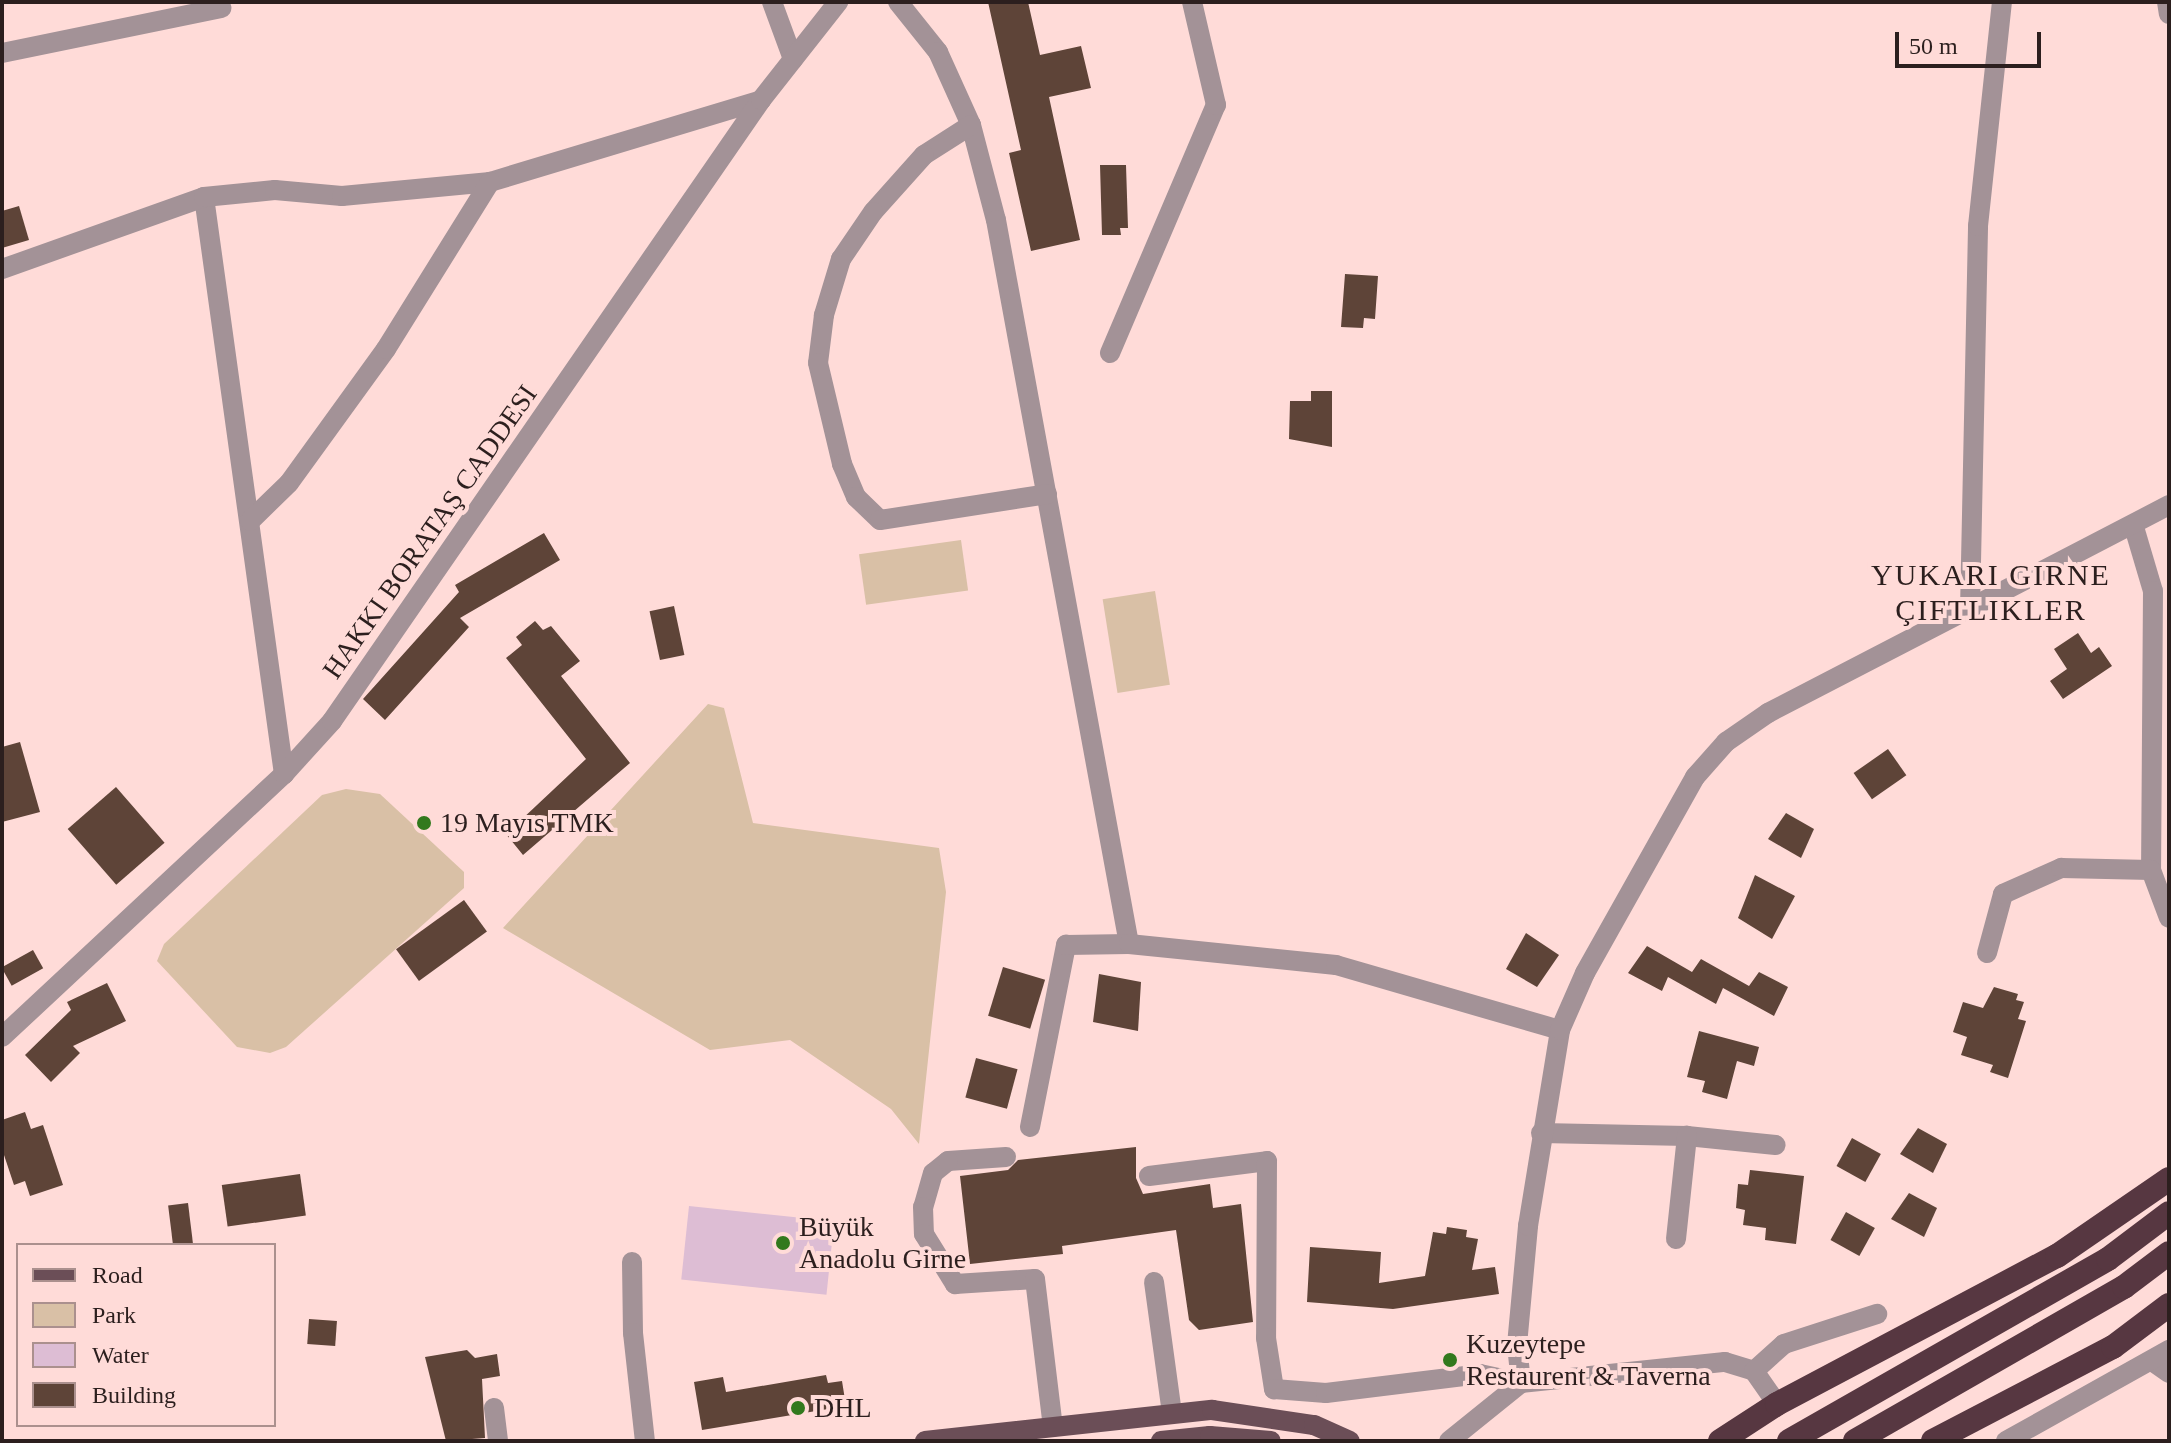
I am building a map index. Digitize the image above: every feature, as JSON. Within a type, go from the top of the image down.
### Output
[{"type":"highway","points":[[1720,1441],[1777,1404],[2057,1256],[2169,1179]]},
{"type":"highway","points":[[1789,1441],[2108,1259],[2169,1213]]},
{"type":"highway","points":[[1855,1441],[2124,1287],[2169,1253]]},
{"type":"highway","points":[[1933,1441],[2113,1347],[2169,1305]]},
{"type":"main road","points":[[925,1441],[1172,1414],[1264,1414],[1314,1425],[1350,1441]]},
{"type":"main road","points":[[1161,1441],[1210,1436],[1271,1441]]},
{"type":"street","points":[[772,2],[793,59]]},
{"type":"street","points":[[2,1037],[284,774],[332,721],[761,100],[838,2]]},
{"type":"street","points":[[898,2],[938,52],[971,125],[996,220],[1129,944]]},
{"type":"street","points":[[1110,353],[1216,105],[1192,2]]},
{"type":"street","points":[[1970,610],[1978,226],[2002,2]]},
{"type":"street","points":[[2167,2],[2169,14]]},
{"type":"street","points":[[2,53],[221,8]]},
{"type":"street","points":[[2,269],[204,197],[275,190],[342,196],[490,182],[761,100]]},
{"type":"street","points":[[971,125],[924,155],[873,212],[841,259],[824,315],[818,363],[842,464],[856,497],[880,520],[1047,494]]},
{"type":"street","points":[[250,521],[289,483],[386,349],[490,182]]},
{"type":"street","points":[[204,197],[284,774]]},
{"type":"street","points":[[1521,1383],[1517,1345],[1541,1133],[1560,1030],[1585,973],[1695,777],[1726,742],[1768,713],[2134,527],[2169,505]]},
{"type":"street","points":[[2134,527],[2154,605],[2151,870],[2169,918]]},
{"type":"street","points":[[1987,953],[2003,894],[2061,868],[2151,870]]},
{"type":"street","points":[[1030,1127],[1066,945],[1129,944],[1336,965],[1560,1030]]},
{"type":"street","points":[[1541,1133],[1687,1136],[1776,1145]]},
{"type":"street","points":[[1676,1239],[1687,1136]]},
{"type":"street","points":[[1006,1157],[948,1161],[933,1173],[923,1207],[924,1234],[955,1284],[1035,1279],[1053,1427]]},
{"type":"street","points":[[1149,1176],[1267,1161],[1266,1338],[1274,1389],[1326,1393],[1480,1374],[1521,1383],[1685,1363],[1725,1362],[1754,1371],[1777,1404]]},
{"type":"street","points":[[632,1262],[633,1333],[645,1441]]},
{"type":"street","points":[[1154,1282],[1172,1414]]},
{"type":"street","points":[[1754,1371],[1784,1344],[1877,1314]]},
{"type":"street","points":[[2006,1441],[2163,1361]]},
{"type":"street","points":[[1449,1441],[1521,1383]]},
{"type":"street","points":[[494,1408],[498,1441]]},
{"type":"green space","points":[[961,540],[968,591],[866,605],[859,554]]},
{"type":"green space","points":[[1155,591],[1170,685],[1118,693],[1103,599]]},
{"type":"green space","points":[[708,704],[724,708],[753,823],[939,848],[946,892],[919,1144],[891,1109],[790,1040],[710,1050],[503,928]]},
{"type":"green space","points":[[346,789],[380,794],[464,872],[464,888],[286,1047],[270,1053],[237,1047],[157,961],[164,944],[322,795]]},
{"type":"water","points":[[689,1206],[834,1221],[826,1295],[681,1280]]},
{"type":"building","points":[[988,2],[1028,2],[1040,55],[1081,46],[1091,88],[1049,97],[1080,240],[1031,251],[1009,153],[1021,150]]},
{"type":"building","points":[[1100,165],[1126,165],[1128,228],[1120,228],[1121,235],[1102,235]]},
{"type":"building","points":[[19,206],[29,240],[2,248],[2,211]]},
{"type":"building","points":[[1345,274],[1378,276],[1375,319],[1364,318],[1363,328],[1341,327]]},
{"type":"building","points":[[1311,391],[1332,391],[1332,447],[1289,439],[1290,401],[1311,401]]},
{"type":"building","points":[[544,533],[560,560],[460,618],[469,627],[385,720],[363,699],[459,592],[455,585]]},
{"type":"building","points":[[674,606],[684,655],[660,660],[650,611]]},
{"type":"building","points":[[535,621],[543,630],[551,626],[580,661],[561,676],[630,763],[523,855],[506,834],[586,759],[506,658],[522,645],[516,637]]},
{"type":"building","points":[[2078,633],[2091,653],[2099,647],[2112,666],[2063,699],[2050,681],[2067,669],[2054,649]]},
{"type":"building","points":[[20,742],[40,812],[2,822],[2,747]]},
{"type":"building","points":[[1888,749],[1906,775],[1872,799],[1854,773]]},
{"type":"building","points":[[116,787],[165,843],[116,885],[68,829]]},
{"type":"building","points":[[1786,813],[1814,829],[1801,858],[1768,839]]},
{"type":"building","points":[[1755,875],[1795,896],[1772,939],[1738,918]]},
{"type":"building","points":[[464,900],[487,932],[419,981],[396,949]]},
{"type":"building","points":[[1526,933],[1559,955],[1537,987],[1506,969]]},
{"type":"building","points":[[1647,946],[1692,972],[1701,959],[1749,986],[1759,972],[1788,987],[1774,1016],[1723,988],[1716,1004],[1668,977],[1662,991],[1628,973]]},
{"type":"building","points":[[33,950],[43,968],[12,986],[2,967]]},
{"type":"building","points":[[1003,967],[1045,980],[1030,1029],[988,1016]]},
{"type":"building","points":[[1099,974],[1141,982],[1138,1031],[1093,1022]]},
{"type":"building","points":[[107,983],[126,1021],[73,1046],[80,1053],[51,1082],[25,1055],[71,1010],[67,1002]]},
{"type":"building","points":[[1994,987],[2018,994],[2016,1000],[2024,1002],[2018,1019],[2026,1021],[2008,1078],[1990,1072],[1993,1065],[1961,1055],[1967,1037],[1953,1032],[1963,1002],[1983,1008]]},
{"type":"building","points":[[1699,1031],[1759,1047],[1754,1066],[1737,1061],[1727,1099],[1702,1092],[1705,1081],[1687,1077]]},
{"type":"building","points":[[976,1058],[1018,1069],[1007,1109],[965,1098]]},
{"type":"building","points":[[25,1112],[31,1129],[43,1125],[63,1185],[30,1196],[25,1181],[14,1185],[2,1149],[2,1120]]},
{"type":"building","points":[[1918,1128],[1947,1144],[1933,1173],[1900,1154]]},
{"type":"building","points":[[1852,1138],[1881,1154],[1865,1182],[1836,1166]]},
{"type":"building","points":[[1136,1147],[1136,1178],[1143,1194],[1210,1184],[1213,1208],[1241,1204],[1253,1322],[1199,1330],[1189,1320],[1176,1230],[1062,1246],[1063,1254],[970,1264],[960,1176],[1008,1170],[1018,1160]]},
{"type":"building","points":[[1750,1170],[1804,1176],[1796,1244],[1765,1240],[1766,1228],[1743,1225],[1745,1210],[1736,1208],[1738,1184],[1748,1185]]},
{"type":"building","points":[[300,1174],[306,1216],[228,1227],[222,1185]]},
{"type":"building","points":[[1909,1193],[1937,1208],[1924,1237],[1891,1219]]},
{"type":"building","points":[[188,1203],[193,1243],[173,1243],[168,1205]]},
{"type":"building","points":[[1846,1212],[1875,1228],[1859,1256],[1830,1240]]},
{"type":"building","points":[[1447,1227],[1467,1230],[1466,1237],[1478,1239],[1472,1270],[1495,1267],[1499,1294],[1393,1309],[1307,1302],[1310,1247],[1381,1252],[1379,1283],[1425,1276],[1433,1232],[1446,1234]]},
{"type":"building","points":[[309,1319],[337,1321],[335,1346],[307,1344]]},
{"type":"building","points":[[467,1350],[475,1358],[497,1354],[500,1376],[482,1379],[485,1438],[446,1441],[425,1357]]},
{"type":"building","points":[[826,1375],[828,1383],[842,1381],[846,1406],[702,1430],[694,1382],[723,1377],[726,1392]]},
{"type":"place","name":"19 Mayıs TMK","points":[[424,823]]},
{"type":"place","name":"Büyük Anadolu Girne","points":[[783,1243]]},
{"type":"place","name":"Kuzeytepe Restaurent & Taverna","points":[[1450,1360]]},
{"type":"place","name":"DHL","points":[[798,1408]]},
{"type":"district","name":"YUKARI GIRNE ÇIFTLIKLER","points":[[1991,592]]}]
